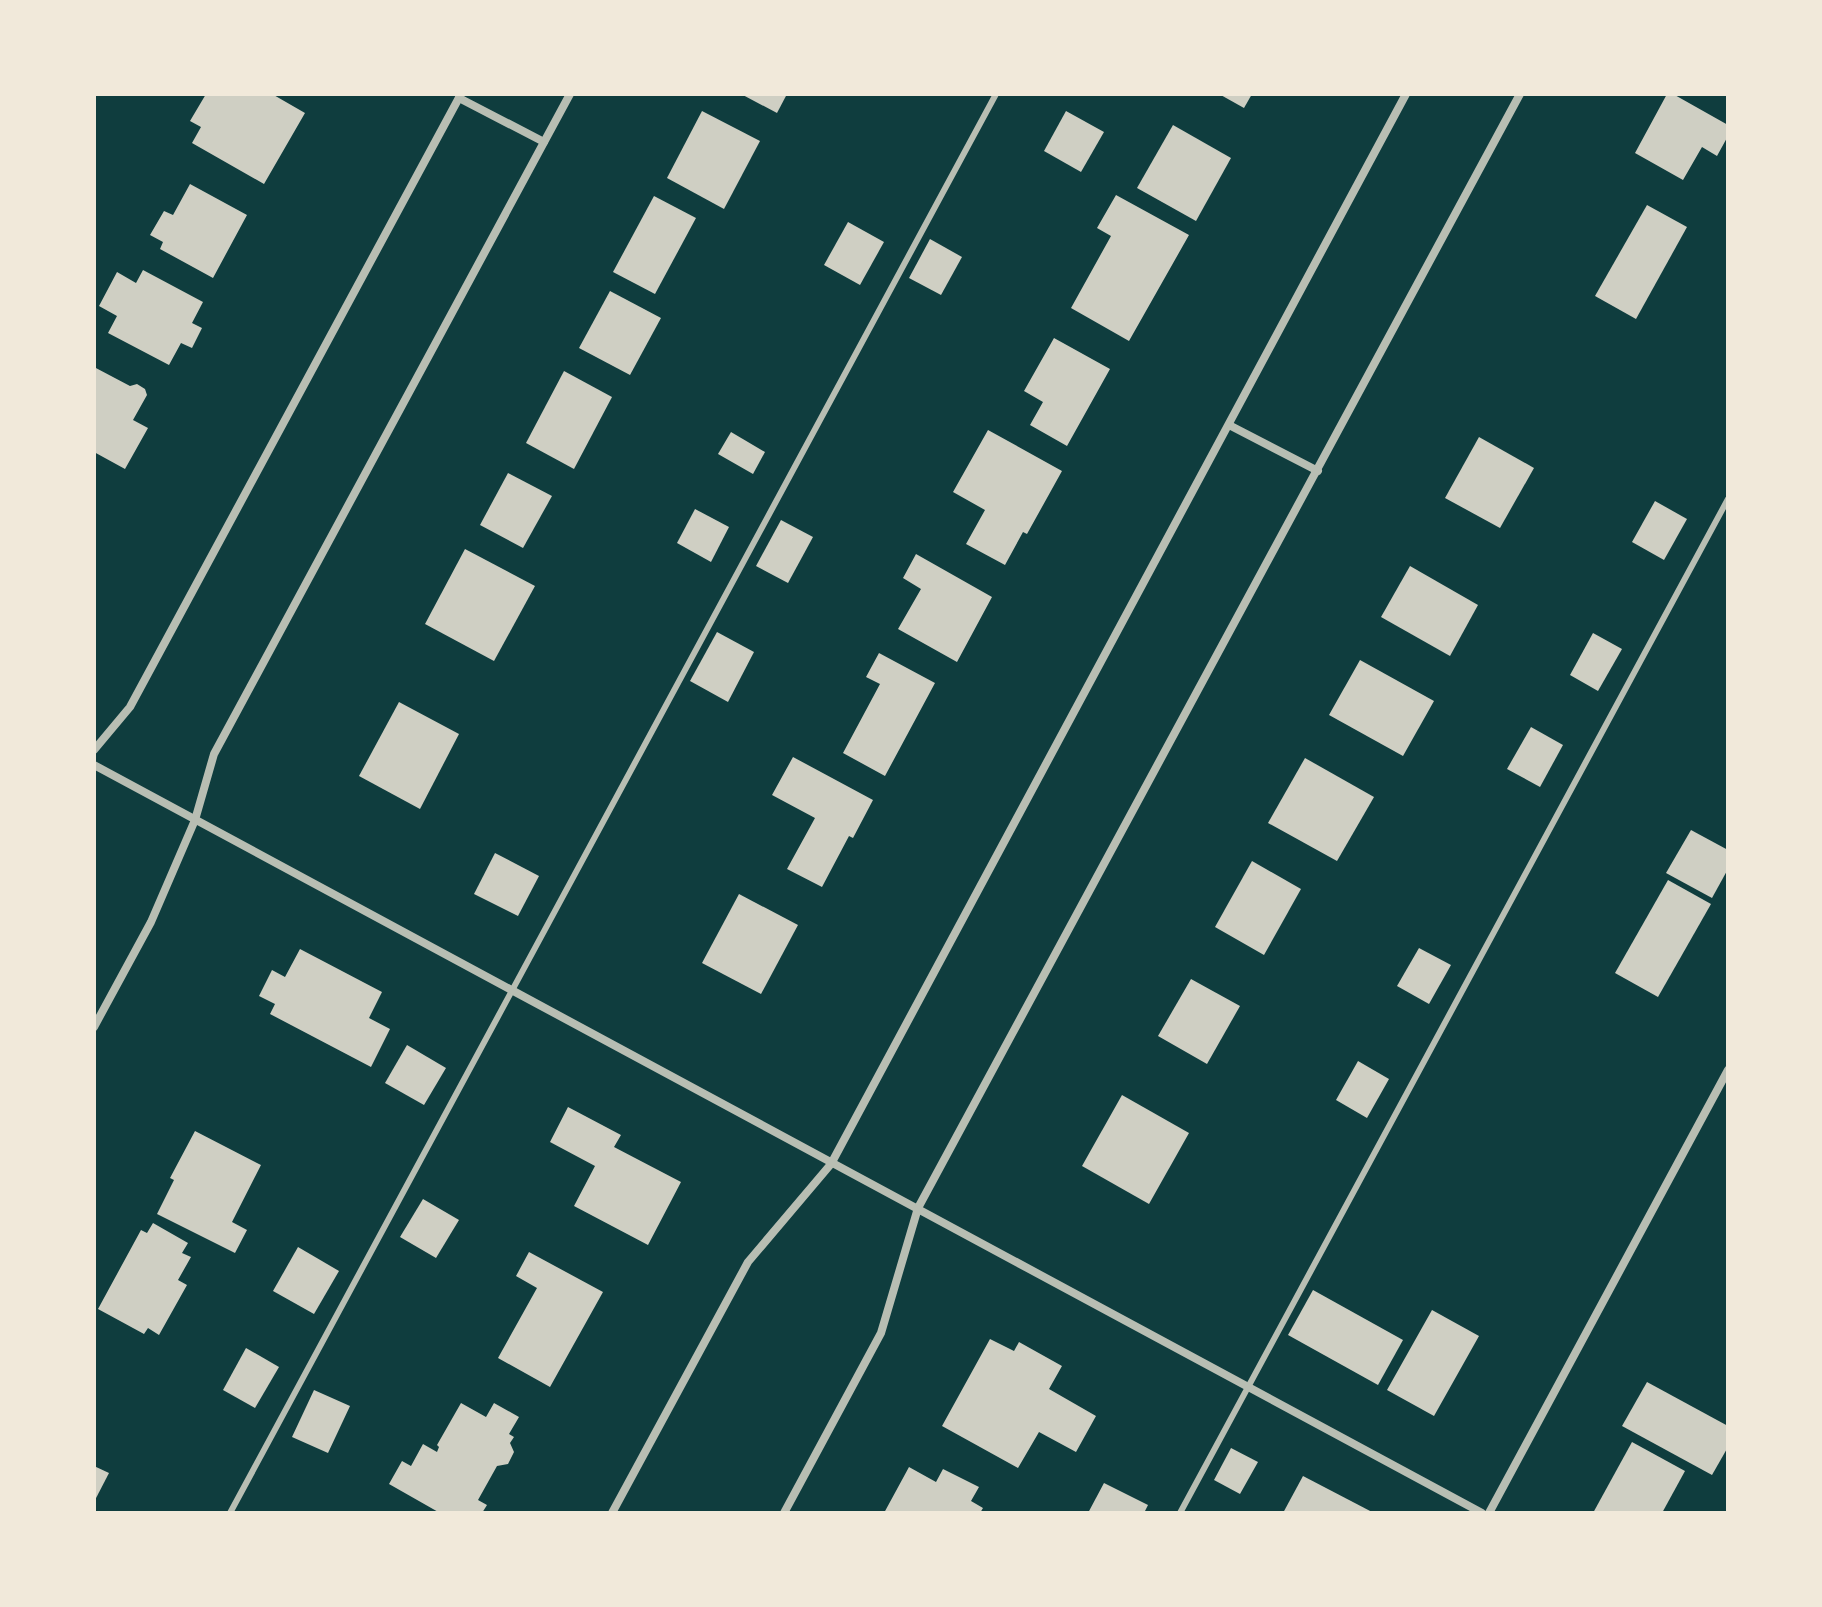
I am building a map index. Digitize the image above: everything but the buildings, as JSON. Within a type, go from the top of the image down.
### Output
[{"type":"street","points":[[94,1027],[151,922],[195,820],[214,754],[570,94]]},
{"type":"street","points":[[612,1513],[748,1262],[831,1164],[1406,94]]},
{"type":"street","points":[[784,1513],[881,1333],[918,1208],[1520,94]]},
{"type":"street","points":[[94,750],[130,707],[460,96],[544,142]]},
{"type":"street","points":[[1229,425],[1318,471]]},
{"type":"street","points":[[94,765],[1482,1513]]},
{"type":"street","points":[[1489,1513],[1728,1070]]},
{"type":"lane","points":[[230,1513],[996,94]]},
{"type":"lane","points":[[1180,1513],[1728,499]]}]
